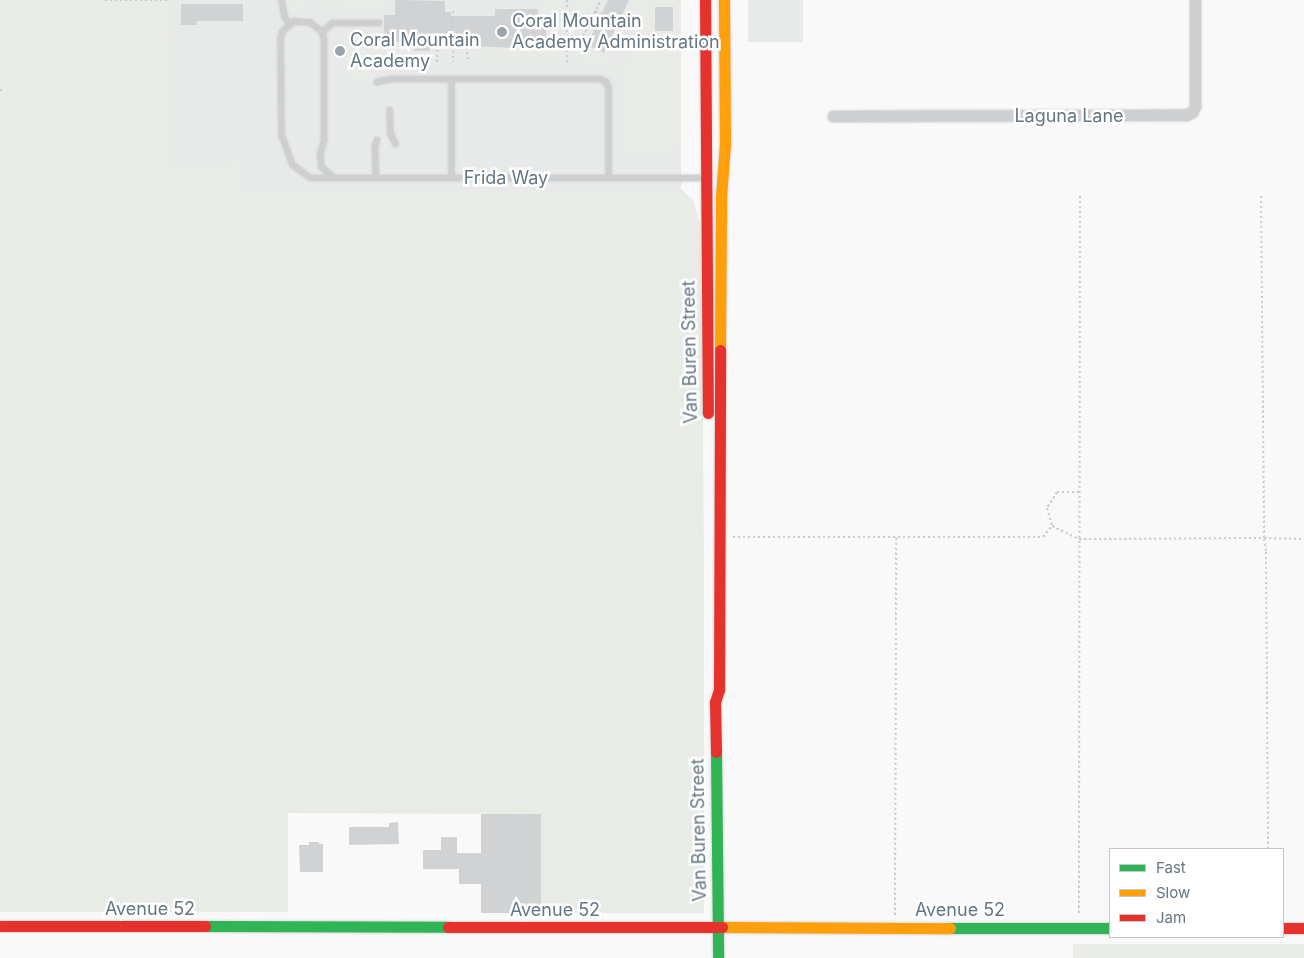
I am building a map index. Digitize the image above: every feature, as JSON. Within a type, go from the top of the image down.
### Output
[{"type":"street","name":"Van Buren Street","points":[[705,0],[701,178],[710,673],[711,690],[715,702],[718,958]]},
{"type":"street","name":"Van Buren Street","points":[[715,702],[719,690],[718,537],[722,178],[725,144],[724,0]]},
{"type":"street","name":"Laguna Lane","points":[[833,116],[1186,115],[1192,112],[1195,106],[1196,0]]},
{"type":"street","name":"Avenue 52","points":[[0,926],[1109,928]]},
{"type":"street","points":[[1284,928],[1304,928]]},
{"type":"lane","points":[[282,0],[285,17],[290,25],[302,21],[310,22],[322,32],[324,40],[324,142],[320,155],[322,168],[334,178]]},
{"type":"lane","points":[[322,32],[333,22],[380,22]]},
{"type":"lane","name":"Frida Way","points":[[290,25],[283,32],[281,40],[282,135],[293,165],[311,178],[722,178]]},
{"type":"lane","points":[[377,82],[383,79],[591,79],[606,82],[609,97],[609,178]]},
{"type":"lane","points":[[452,79],[452,178]]},
{"type":"lane","points":[[390,110],[391,134],[396,144]]},
{"type":"lane","points":[[376,178],[375,147],[377,140]]},
{"type":"path","points":[[105,0],[170,0]]},
{"type":"path","points":[[568,0],[568,62]]},
{"type":"path","points":[[568,36],[583,36],[600,0]]},
{"type":"path","points":[[453,11],[453,62]]},
{"type":"path","points":[[595,12],[601,14]]},
{"type":"path","points":[[588,26],[594,29]]},
{"type":"path","points":[[437,62],[438,42]]},
{"type":"path","points":[[466,42],[468,62]]},
{"type":"path","points":[[1078,928],[1080,193]]},
{"type":"path","points":[[1261,193],[1268,848]]},
{"type":"path","points":[[1079,492],[1057,492],[1047,508],[1052,526],[1079,539],[1304,539]]},
{"type":"path","points":[[718,537],[1043,538],[1052,526]]},
{"type":"path","points":[[895,928],[896,537]]},
{"type":"shaded area","name":"Coral Mountain Academy","points":[[0,0],[681,0],[681,189],[0,189]]},
{"type":"shaded area","points":[[0,0],[170,0],[171,165],[235,165],[235,27],[242,27],[242,189],[681,189],[693,200],[701,227],[704,556],[704,913],[541,913],[541,814],[288,813],[288,912],[0,912]]},
{"type":"shaded area","points":[[292,0],[304,0],[304,12],[293,12],[290,7]]},
{"type":"shaded area","points":[[314,0],[383,0],[383,8],[345,8],[345,4],[314,7]]},
{"type":"shaded area","points":[[540,0],[562,0],[561,37],[549,38],[549,19],[541,19]]},
{"type":"shaded area","points":[[573,0],[593,0],[580,29],[573,26]]},
{"type":"shaded area","points":[[632,0],[652,1],[640,26],[623,18]]},
{"type":"shaded area","points":[[655,0],[681,0],[681,141],[668,154],[624,154],[624,91],[620,75]]},
{"type":"shaded area","points":[[748,0],[803,0],[803,42],[748,42]]},
{"type":"shaded area","points":[[585,47],[621,65],[616,72],[603,64],[576,63]]},
{"type":"shaded area","points":[[343,48],[405,48],[405,54],[435,54],[435,60],[343,60]]},
{"type":"shaded area","points":[[561,48],[561,60],[470,60],[469,52]]},
{"type":"shaded area","points":[[349,69],[376,69],[376,73],[370,76],[368,83],[349,83]]},
{"type":"shaded area","points":[[1073,944],[1304,944],[1304,958],[1073,958]]},
{"type":"building","points":[[395,0],[445,1],[445,12],[451,12],[451,16],[495,16],[495,9],[538,9],[538,24],[546,24],[546,39],[529,39],[529,46],[513,46],[513,48],[474,46],[474,42],[430,42],[430,51],[414,51],[414,42],[384,42],[384,15],[395,15]]},
{"type":"building","points":[[608,0],[629,0],[604,53],[587,45]]},
{"type":"building","points":[[181,4],[243,4],[243,21],[197,21],[197,25],[181,25]]},
{"type":"building","points":[[655,7],[673,7],[673,31],[655,31]]},
{"type":"building","points":[[481,814],[541,814],[541,913],[481,913],[481,884],[459,884],[459,869],[423,869],[423,850],[441,850],[441,837],[457,837],[457,853],[481,853]]},
{"type":"building","points":[[398,822],[399,844],[349,845],[349,827],[389,827],[389,823]]},
{"type":"building","points":[[309,842],[323,844],[323,872],[300,872],[299,845],[309,845]]},
{"type":"traffic: fast","points":[[716,752],[718,958]]},
{"type":"traffic: fast","points":[[205,926],[448,927]]},
{"type":"traffic: fast","points":[[950,928],[1109,928]]},
{"type":"traffic: slow","points":[[720,350],[721,197],[725,144],[724,0]]},
{"type":"traffic: slow","points":[[722,927],[950,928]]},
{"type":"traffic: jam","points":[[705,0],[708,413]]},
{"type":"traffic: jam","points":[[716,752],[715,702],[719,690],[720,350]]},
{"type":"traffic: jam","points":[[0,926],[205,926]]},
{"type":"traffic: jam","points":[[448,927],[722,927]]},
{"type":"traffic: jam","points":[[1284,928],[1304,928]]},
{"type":"place","name":"Coral Mountain Academy Administration","points":[[502,32]]},
{"type":"place","name":"Coral Mountain Academy","points":[[340,51]]}]
